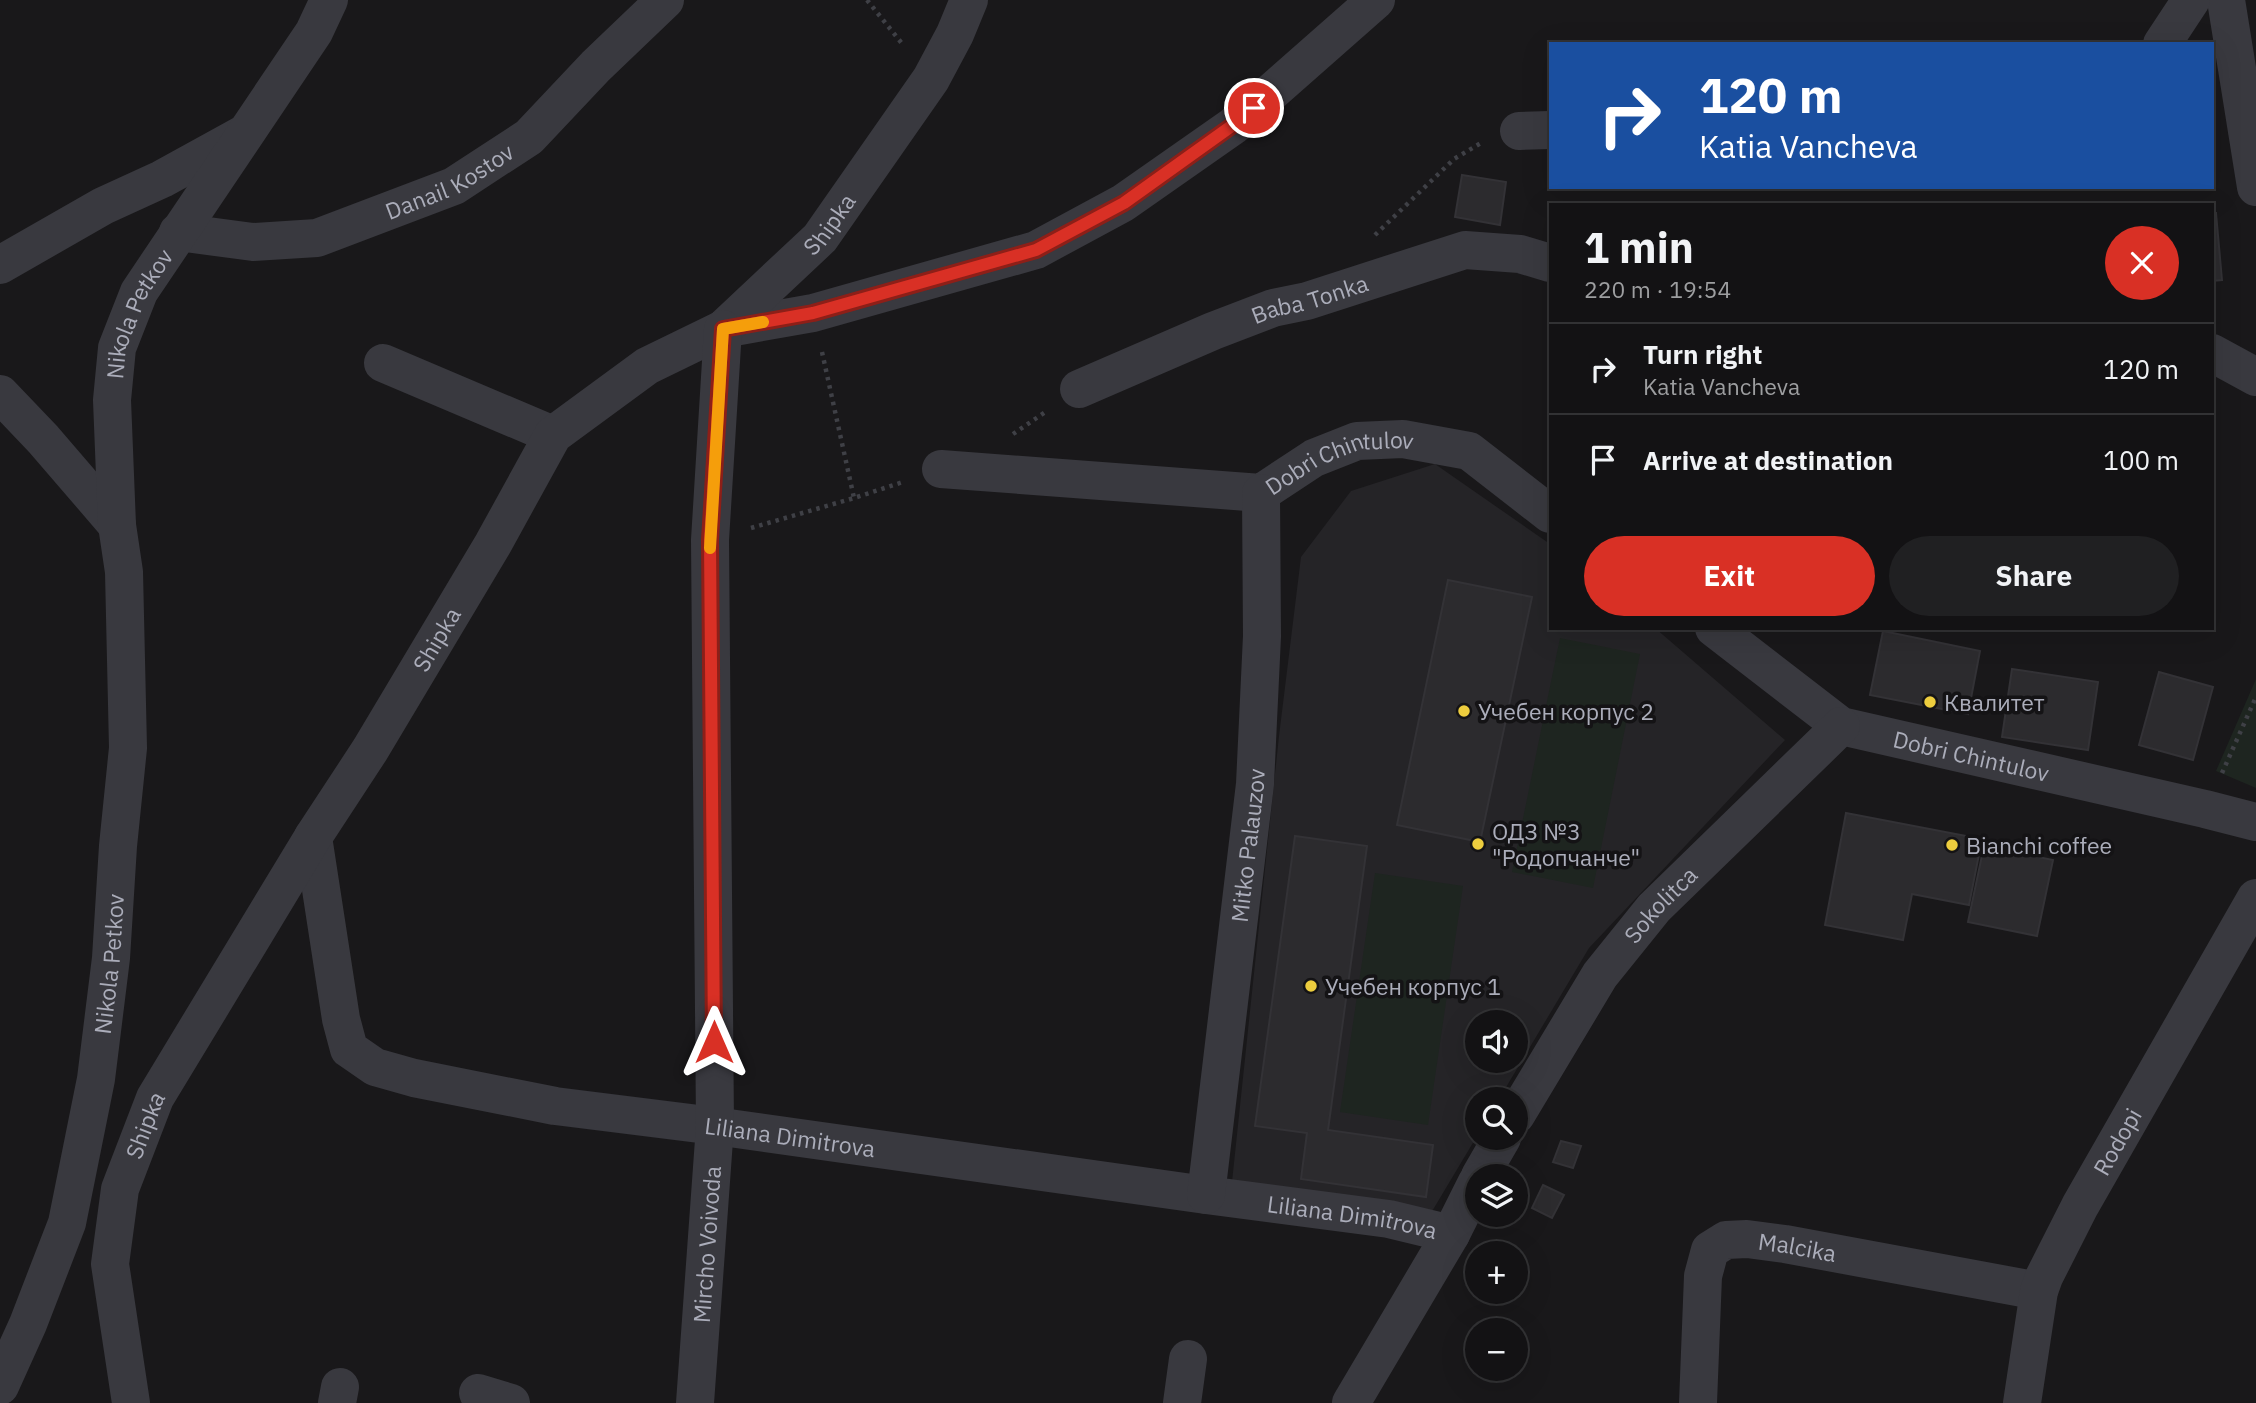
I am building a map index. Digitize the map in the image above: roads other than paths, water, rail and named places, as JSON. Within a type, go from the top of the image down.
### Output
[{"type":"street","name":"Nikola Petkov","points":[[0,1386],[28,1324],[67,1223],[96,1079],[111,958],[128,748],[124,572],[117,525],[112,400],[117,348],[139,292],[314,32],[329,0]]},
{"type":"street","name":"Danail Kostov","points":[[178,232],[253,242],[317,238],[454,186],[529,137],[596,66],[665,0]]},
{"type":"street","name":"Shipka","points":[[131,1403],[110,1264],[120,1189],[155,1098],[313,837],[370,750],[493,544],[553,435],[647,366],[723,329],[820,238],[931,79],[956,34],[969,0]]},
{"type":"street","points":[[723,329],[813,313],[1036,250],[1124,203],[1233,125],[1376,0]]},
{"type":"street","points":[[2163,42],[2191,0]]},
{"type":"street","points":[[2226,0],[2256,187]]},
{"type":"street","name":"Nikola Petkov","points":[[0,265],[103,206],[162,179],[247,132]]},
{"type":"street","name":"Baba Tonka","points":[[1079,389],[1273,308],[1307,301],[1465,250],[1520,254],[1549,263]]},
{"type":"street","name":"Mircho Voivoda","points":[[695,1403],[715,1126],[710,540],[723,329]]},
{"type":"street","points":[[2214,354],[2256,377]]},
{"type":"street","points":[[383,363],[553,435]]},
{"type":"street","points":[[0,394],[117,525]]},
{"type":"street","name":"Dobri Chintulov","points":[[941,469],[1262,493],[1314,458],[1357,441],[1403,439],[1469,451],[1549,513]]},
{"type":"street","name":"Mitko Palauzov","points":[[1206,1195],[1255,784],[1262,636],[1262,493]]},
{"type":"street","name":"Dobri Chintulov","points":[[1717,630],[1840,726],[2256,822]]},
{"type":"street","name":"Sokolitca","points":[[1528,1095],[1601,975],[1654,908],[1840,726]]},
{"type":"street","name":"Liliana Dimitrova","points":[[313,837],[341,1019],[349,1049],[375,1067],[414,1078],[555,1106],[1389,1219],[1451,1234]]},
{"type":"street","name":"Rodopi","points":[[2022,1403],[2039,1291],[2044,1277],[2080,1206],[2256,898]]},
{"type":"street","points":[[1351,1403],[1465,1206]]},
{"type":"street","name":"Malcika","points":[[1698,1403],[1703,1276],[1710,1250],[1726,1240],[1747,1239],[1785,1244],[2039,1291]]},
{"type":"street","points":[[1182,1403],[1188,1359]]},
{"type":"place","name":"Квалитет","points":[[1930,702]]},
{"type":"place","name":"Учебен корпус 2","points":[[1464,711]]},
{"type":"place","name":"ОДЗ №3 \"Родопчанче\"","points":[[1478,844]]},
{"type":"place","name":"Bianchi coffee","points":[[1952,845]]},
{"type":"place","name":"Учебен корпус 1","points":[[1311,986]]}]
